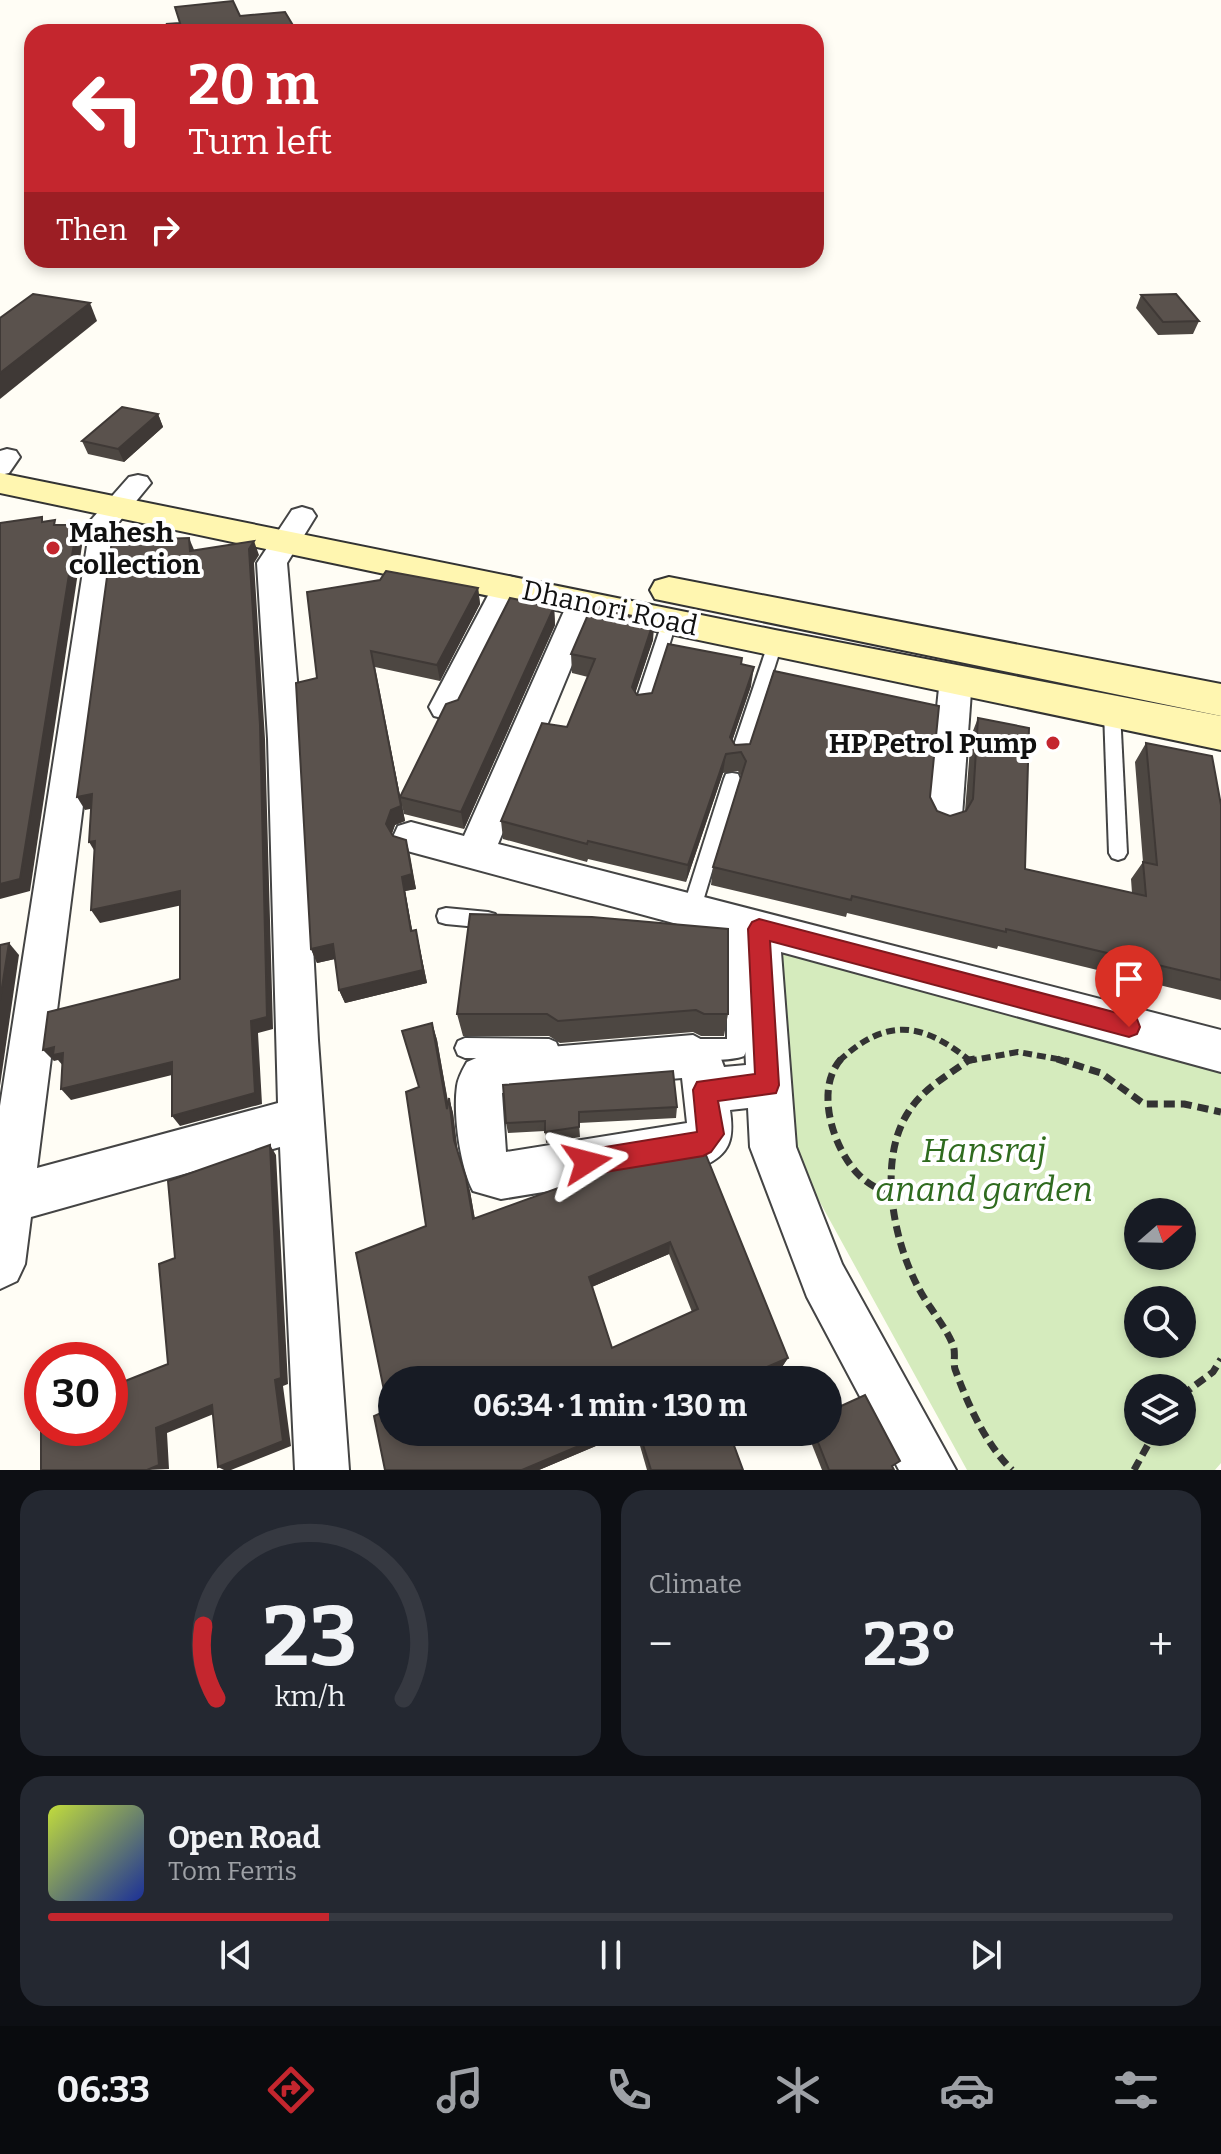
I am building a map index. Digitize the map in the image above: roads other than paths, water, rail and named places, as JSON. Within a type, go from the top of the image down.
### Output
[{"type":"main road","name":"Dhanori Road","points":[[2,466],[1213,727]]},
{"type":"main road","name":"Dhanori Road","points":[[294,529],[508,586],[583,602],[657,607],[775,644],[1112,711],[1213,727]]},
{"type":"street","points":[[0,1264],[105,520],[128,495]]},
{"type":"street","points":[[294,529],[272,563],[285,739],[301,1119],[322,1470]]},
{"type":"street","points":[[446,707],[508,586]]},
{"type":"street","points":[[475,854],[583,602]]},
{"type":"street","points":[[944,816],[956,678]]},
{"type":"street","points":[[411,837],[475,854],[691,925],[759,929],[1221,1051]]},
{"type":"street","points":[[759,929],[750,996],[767,1085],[773,1147],[824,1280],[929,1470]]},
{"type":"street","points":[[693,1056],[702,1063],[705,1090],[711,1134],[703,1143],[501,1176],[489,1175],[484,1165],[479,1085],[482,1077],[490,1073],[693,1056]]},
{"type":"street","points":[[705,1090],[767,1085]]},
{"type":"street","points":[[9,1199],[301,1119]]},
{"type":"lane","points":[[642,707],[657,607]]},
{"type":"lane","points":[[738,757],[775,644]]},
{"type":"lane","points":[[1112,711],[1118,853]]},
{"type":"lane","points":[[465,1048],[737,1049],[750,996],[736,943],[691,925],[732,779]]},
{"type":"lane","points":[[446,916],[507,922]]},
{"type":"place","name":"Mahesh collection","points":[[53,548]]},
{"type":"place","name":"HP Petrol Pump","points":[[1053,743]]},
{"type":"park label","name":"Hansraj anand garden","points":[[984,1170]]}]
